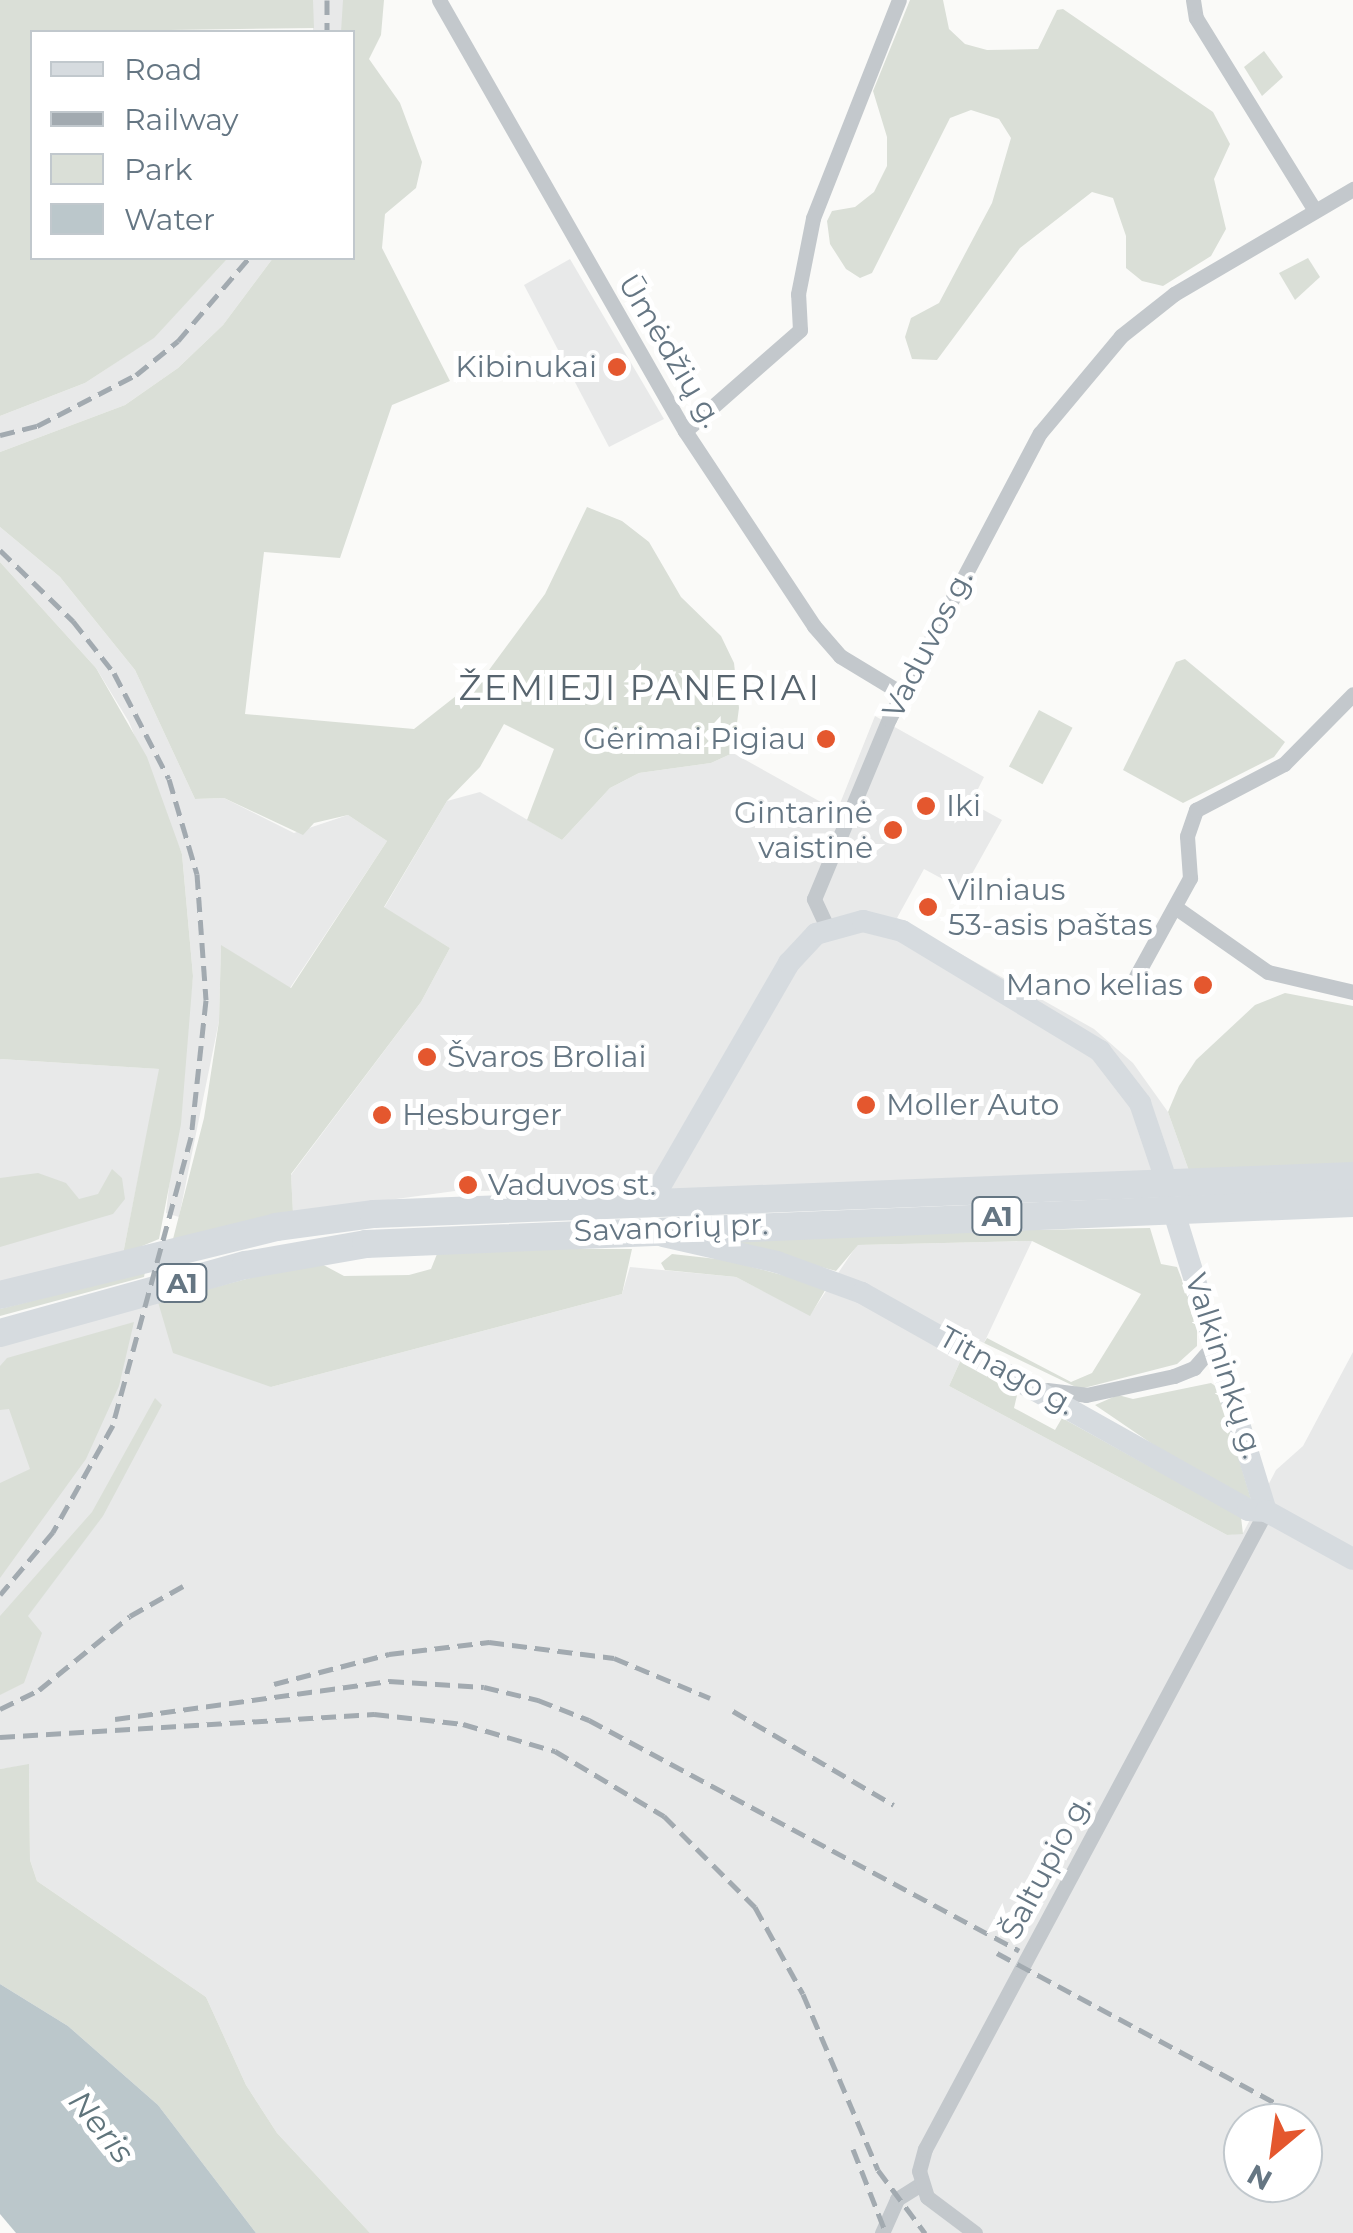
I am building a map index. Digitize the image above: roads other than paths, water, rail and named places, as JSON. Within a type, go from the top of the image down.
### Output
[{"type":"highway","name":"Savanorių pr.","points":[[0,1296],[335,1218],[1353,1176]]},
{"type":"highway","name":"Savanorių pr.","points":[[0,1334],[310,1251],[453,1236],[1353,1203]]},
{"type":"street","name":"Ūmėdžių g.","points":[[438,0],[685,431],[831,648],[901,693]]},
{"type":"street","points":[[685,431],[800,330],[798,294],[812,218],[898,0]]},
{"type":"street","points":[[1193,0],[1196,18],[1314,210]]},
{"type":"street","name":"Vaduvos g.","points":[[827,928],[814,899],[901,693],[1032,448],[1070,392],[1121,336],[1174,294],[1353,189]]},
{"type":"street","points":[[1128,989],[1190,878],[1187,836],[1196,810],[1284,764],[1353,694]]},
{"type":"street","points":[[1175,908],[1268,972],[1353,992]]},
{"type":"street","points":[[651,1202],[789,963],[827,928],[863,921],[902,930],[1100,1052],[1140,1104],[1163,1171]]},
{"type":"street","name":"Valkininkų g.","points":[[1177,1222],[1266,1511]]},
{"type":"street","name":"Titnago g.","points":[[641,1229],[818,1274],[1038,1388],[1248,1510],[1266,1511],[1353,1560]]},
{"type":"street","points":[[1038,1388],[1077,1396],[1174,1376],[1194,1368],[1217,1342]]},
{"type":"street","name":"Šaltupio g.","points":[[921,2184],[925,2149],[1266,1511]]},
{"type":"street","points":[[882,2233],[897,2199],[921,2184],[934,2207],[975,2233]]},
{"type":"water","name":"Neris","points":[[0,1984],[68,2026],[158,2105],[256,2233],[16,2233],[0,2214]]},
{"type":"railway","points":[[327,0],[327,30]]},
{"type":"railway","points":[[0,435],[37,426],[136,375],[178,341],[247,260]]},
{"type":"railway","points":[[0,550],[73,621],[114,673],[169,779],[197,874],[206,1000],[191,1137],[113,1425],[53,1532],[0,1595]]},
{"type":"railway","points":[[0,1709],[39,1690],[130,1616],[183,1586]]},
{"type":"railway","points":[[274,1684],[389,1654],[489,1642],[614,1658],[710,1698]]},
{"type":"railway","points":[[115,1719],[389,1681],[484,1687],[538,1700],[589,1720],[1019,1951]]},
{"type":"railway","points":[[733,1711],[894,1805]]},
{"type":"railway","points":[[0,1737],[374,1714],[463,1724],[555,1751],[664,1816],[755,1907],[803,1994],[878,2170],[925,2233]]},
{"type":"railway","points":[[997,1953],[1274,2102]]},
{"type":"railway","points":[[853,2149],[886,2233]]},
{"type":"place","name":"Kibinukai","points":[[617,367]]},
{"type":"place","name":"Gėrimai Pigiau","points":[[826,739]]},
{"type":"place","name":"Iki","points":[[926,806]]},
{"type":"place","name":"Gintarinė vaistinė","points":[[893,830]]},
{"type":"place","name":"Vilniaus 53-asis paštas","points":[[928,907]]},
{"type":"place","name":"Mano kelias","points":[[1203,985]]},
{"type":"place","name":"Švaros Broliai","points":[[427,1057]]},
{"type":"place","name":"Moller Auto","points":[[866,1105]]},
{"type":"place","name":"Hesburger","points":[[382,1115]]},
{"type":"place","name":"Vaduvos st.","points":[[468,1185]]},
{"type":"district","name":"ŽEMIEJI PANERIAI","points":[[640,688]]}]
